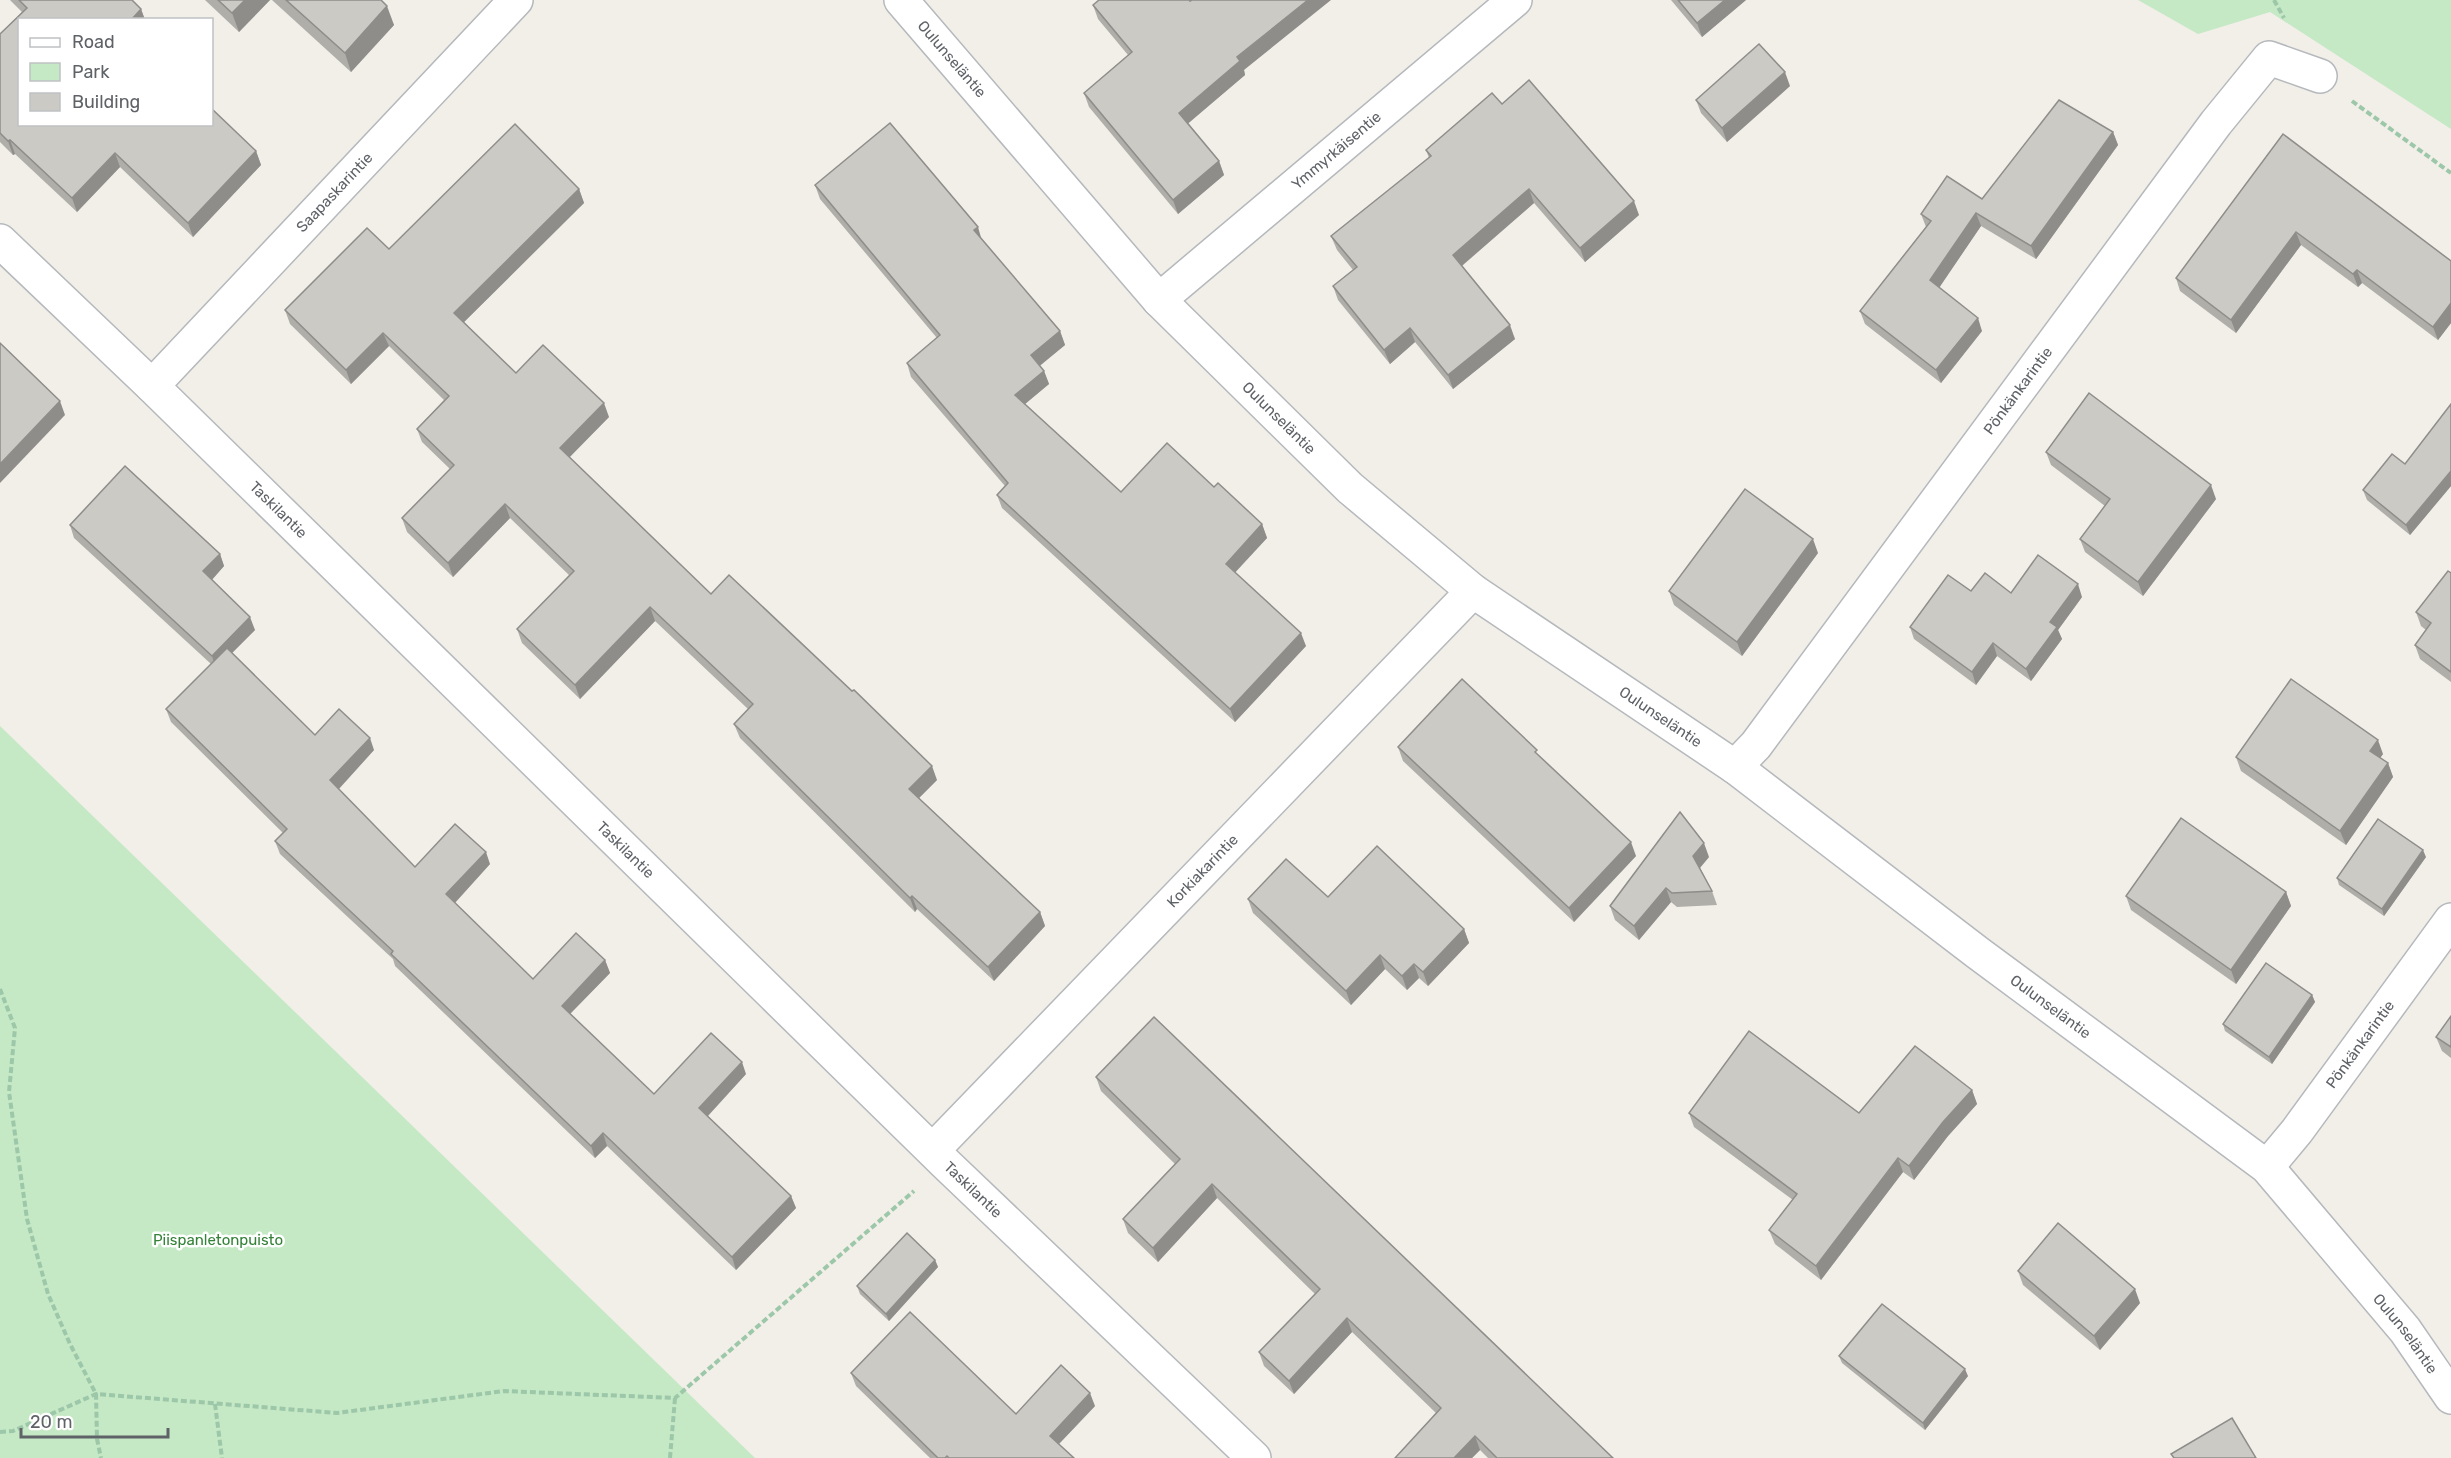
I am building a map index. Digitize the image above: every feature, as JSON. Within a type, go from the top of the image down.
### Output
[{"type":"street","name":"Saapaskarintie","points":[[152,386],[516,0]]},
{"type":"street","name":"Oulunseläntie","points":[[901,0],[1159,300],[1350,488],[1473,591],[1735,768],[1968,946],[2267,1167],[2405,1330],[2451,1397]]},
{"type":"street","name":"Ymmyrkäisentie","points":[[1159,300],[1515,0]]},
{"type":"street","name":"Pönkänkarintie","points":[[1735,768],[1756,744],[2201,142],[2269,58],[2320,76]]},
{"type":"street","name":"Taskilantie","points":[[0,241],[152,386],[939,1157],[1254,1458]]},
{"type":"street","name":"Korkiakarintie","points":[[939,1157],[1473,591]]},
{"type":"street","name":"Pönkänkarintie","points":[[2267,1167],[2297,1131],[2451,920]]},
{"type":"path","points":[[2320,76],[2451,173]]},
{"type":"path","points":[[0,988],[15,1028],[9,1092],[27,1219],[48,1294],[96,1395],[101,1458]]},
{"type":"path","points":[[670,1458],[675,1398],[939,1157]]},
{"type":"path","points":[[0,1432],[13,1431],[96,1395],[337,1413],[504,1391],[675,1398]]},
{"type":"path","points":[[215,1404],[222,1458]]},
{"type":"green space","points":[[2138,0],[2451,0],[2451,129],[2270,12],[2198,34]]},
{"type":"green space","name":"Piispanletonpuisto","points":[[0,726],[755,1458],[0,1458]]},
{"type":"building","points":[[19,0],[132,0],[141,9],[133,18],[18,18],[18,126],[213,126],[213,110],[256,151],[188,223],[115,153],[72,198],[0,133],[0,34],[27,8]]},
{"type":"building","points":[[218,0],[245,0],[232,13]]},
{"type":"building","points":[[286,0],[381,0],[387,6],[345,53]]},
{"type":"building","points":[[1099,0],[1308,0],[1237,57],[1240,61],[1179,113],[1219,161],[1173,200],[1084,93],[1132,52],[1093,5]]},
{"type":"building","points":[[1678,0],[1725,0],[1697,23]]},
{"type":"building","points":[[1759,44],[1785,72],[1722,128],[1696,100]]},
{"type":"building","points":[[1529,80],[1634,201],[1580,248],[1529,189],[1453,255],[1510,325],[1448,375],[1410,328],[1384,350],[1333,286],[1357,267],[1331,236],[1431,156],[1426,150],[1492,93],[1502,104]]},
{"type":"building","points":[[2059,100],[2113,132],[2031,246],[1976,213],[1930,280],[1978,318],[1936,370],[1860,311],[1931,221],[1921,214],[1947,176],[1982,199]]},
{"type":"building","points":[[890,123],[978,227],[974,230],[1060,331],[1031,355],[1044,371],[1015,395],[1121,492],[1167,443],[1214,487],[1218,483],[1262,524],[1226,564],[1301,633],[1230,709],[997,495],[1008,483],[907,363],[940,335],[815,185]]},
{"type":"building","points":[[515,124],[579,189],[454,313],[516,373],[543,345],[604,403],[560,448],[711,594],[729,575],[852,691],[854,690],[932,766],[909,789],[1040,912],[988,967],[912,896],[910,898],[734,724],[753,704],[650,607],[575,685],[517,629],[574,571],[505,504],[448,563],[402,518],[454,465],[417,429],[449,396],[383,333],[346,370],[285,310],[367,228],[389,249]]},
{"type":"building","points":[[2283,134],[2451,261],[2451,303],[2433,327],[2357,270],[2353,274],[2296,232],[2231,320],[2176,278]]},
{"type":"building","points":[[0,343],[60,401],[0,464]]},
{"type":"building","points":[[2089,393],[2211,485],[2138,582],[2080,539],[2110,499],[2046,452]]},
{"type":"building","points":[[2451,404],[2451,471],[2406,525],[2363,490],[2392,454],[2405,464]]},
{"type":"building","points":[[125,466],[220,554],[203,571],[250,617],[212,656],[70,525]]},
{"type":"building","points":[[1745,489],[1813,539],[1737,642],[1669,591]]},
{"type":"building","points":[[2038,555],[2078,584],[2050,622],[2057,627],[2026,669],[1993,643],[1972,672],[1910,627],[1948,575],[1971,591],[1985,573],[2011,593]]},
{"type":"building","points":[[2448,571],[2451,573],[2451,672],[2415,645],[2431,623],[2416,612]]},
{"type":"building","points":[[227,648],[315,735],[339,709],[370,738],[330,780],[415,867],[455,824],[486,852],[446,894],[533,979],[576,933],[605,960],[562,1006],[654,1094],[711,1033],[742,1062],[699,1108],[791,1196],[732,1257],[603,1133],[591,1146],[391,954],[393,951],[275,841],[287,829],[166,709]]},
{"type":"building","points":[[1462,679],[1537,750],[1535,752],[1631,842],[1569,908],[1398,747]]},
{"type":"building","points":[[2291,679],[2378,740],[2370,751],[2388,763],[2340,831],[2236,757]]},
{"type":"building","points":[[1680,812],[1704,843],[1693,856],[1712,891],[1672,893],[1666,888],[1634,926],[1610,906]]},
{"type":"building","points":[[2181,818],[2286,892],[2231,970],[2126,896]]},
{"type":"building","points":[[2378,819],[2423,850],[2382,909],[2337,878]]},
{"type":"building","points":[[1377,846],[1464,929],[1423,972],[1414,964],[1402,976],[1380,955],[1346,991],[1248,899],[1286,859],[1328,897]]},
{"type":"building","points":[[2266,963],[2312,995],[2269,1057],[2223,1024]]},
{"type":"building","points":[[2451,1016],[2451,1047],[2436,1037]]},
{"type":"building","points":[[1154,1017],[1613,1458],[1497,1458],[1475,1436],[1454,1458],[1395,1458],[1441,1408],[1347,1318],[1289,1381],[1259,1352],[1320,1289],[1212,1184],[1153,1248],[1123,1219],[1180,1159],[1096,1077]]},
{"type":"building","points":[[1749,1031],[1859,1113],[1915,1046],[1972,1090],[1943,1122],[1909,1166],[1898,1158],[1816,1266],[1769,1230],[1797,1194],[1689,1113]]},
{"type":"building","points":[[2058,1223],[2135,1289],[2094,1336],[2018,1271]]},
{"type":"building","points":[[907,1233],[935,1260],[886,1314],[857,1286]]},
{"type":"building","points":[[1882,1304],[1965,1369],[1923,1423],[1839,1356]]},
{"type":"building","points":[[910,1312],[1016,1414],[1061,1365],[1090,1393],[1050,1436],[1074,1458],[949,1458],[947,1456],[938,1458],[851,1373]]},
{"type":"building","points":[[2232,1418],[2256,1458],[2174,1458],[2171,1454]]}]
